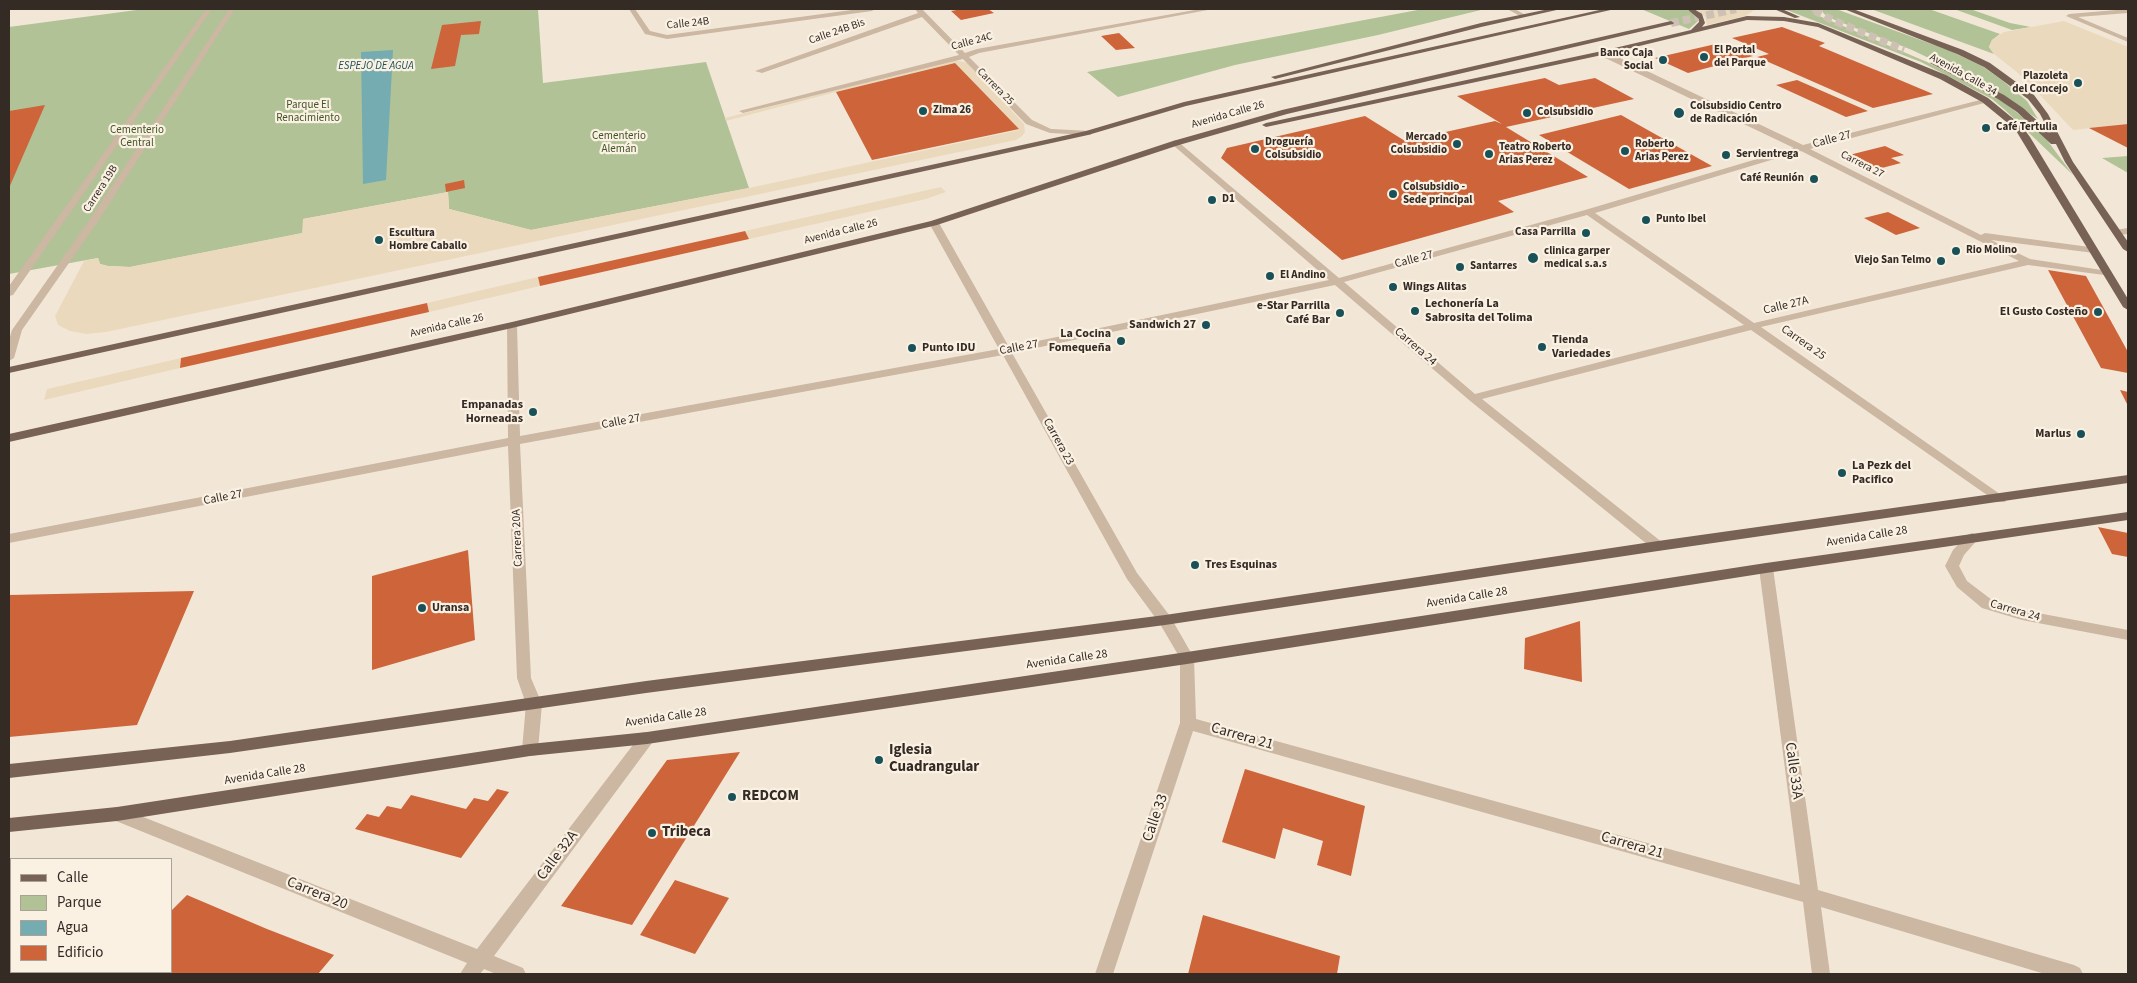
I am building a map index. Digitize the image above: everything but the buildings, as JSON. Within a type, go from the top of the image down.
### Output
[{"type":"main road","points":[[1184,104],[1304,68],[1558,9]]},
{"type":"main road","name":"Avenida Calle 26","points":[[9,370],[1088,132],[1184,104],[1612,9]]},
{"type":"main road","points":[[1690,9],[1702,18],[1702,23],[1693,30]]},
{"type":"main road","name":"Avenida Calle 34","points":[[1777,9],[1917,64],[1985,100],[2018,127],[2026,137],[2128,307]]},
{"type":"main road","name":"Avenida Calle 34","points":[[1847,9],[1960,52],[2010,80],[2031,97],[2044,114],[2069,162],[2128,249]]},
{"type":"main road","points":[[1747,18],[1759,11]]},
{"type":"main road","points":[[1176,143],[1602,53],[1747,18],[1784,19],[1822,26]]},
{"type":"main road","name":"Avenida Calle 26","points":[[9,438],[512,325],[934,223],[1176,143],[1285,112],[1671,22]]},
{"type":"main road","points":[[1927,60],[1977,83],[2020,110],[2045,132],[2069,162]]},
{"type":"main road","name":"Avenida Calle 28","points":[[9,770],[230,747],[646,687],[1165,620],[1658,546],[2001,499],[2128,479]]},
{"type":"main road","name":"Avenida Calle 28","points":[[9,825],[117,814],[530,750],[647,738],[1187,658],[1766,568],[2128,516]]},
{"type":"street","name":"Carrera 19B","points":[[9,293],[209,9]]},
{"type":"street","name":"Carrera 19B","points":[[9,358],[17,330],[92,223],[232,9]]},
{"type":"street","name":"Calle 24B","points":[[632,9],[646,33],[654,36],[678,36],[872,9]]},
{"type":"street","name":"Calle 24C","points":[[743,111],[964,56],[977,51],[1210,9]]},
{"type":"street","points":[[1510,9],[1524,16]]},
{"type":"street","points":[[2128,11],[2069,16],[2128,40]]},
{"type":"street","name":"Carrera 25","points":[[920,12],[1029,122],[1050,131],[1088,132]]},
{"type":"street","name":"Calle 24B Bis","points":[[759,71],[920,12]]},
{"type":"street","name":"Carrera 27","points":[[1602,53],[1802,148],[2028,262]]},
{"type":"street","name":"Calle 27","points":[[9,539],[514,442],[1007,351],[1338,281],[1588,212],[1802,148],[1985,100]]},
{"type":"street","name":"Carrera 24","points":[[1176,143],[1473,398],[1658,546]]},
{"type":"street","name":"Carrera 25","points":[[1588,212],[2001,499]]},
{"type":"street","name":"Carrera 23","points":[[934,223],[1132,576],[1165,620],[1187,658]]},
{"type":"street","points":[[2118,232],[2128,231]]},
{"type":"street","points":[[1974,234],[2094,250]]},
{"type":"street","name":"Calle 27A","points":[[1473,398],[1754,326],[2028,262],[2108,274]]},
{"type":"street","name":"Carrera 20A","points":[[512,325],[514,442],[524,678],[534,704],[530,750]]},
{"type":"street","name":"Carrera 24","points":[[1972,538],[1958,554],[1952,566],[1962,584],[1987,604],[2022,615],[2128,635]]},
{"type":"street","name":"Calle 33A","points":[[1766,568],[1821,974]]},
{"type":"street","name":"Calle 33","points":[[1104,974],[1188,723],[1187,658]]},
{"type":"street","name":"Carrera 21","points":[[1188,723],[1811,896],[2074,974]]},
{"type":"street","name":"Calle 32A","points":[[469,974],[647,738]]},
{"type":"street","name":"Carrera 20","points":[[117,814],[517,974]]},
{"type":"green space","name":"Cementerio Central","points":[[144,9],[538,9],[543,83],[706,62],[749,188],[531,230],[449,209],[448,192],[303,219],[303,233],[130,267],[100,264],[98,258],[9,274],[9,27]]},
{"type":"green space","points":[[1423,9],[1485,9],[1378,35],[1235,65],[1118,97],[1087,72]]},
{"type":"green space","points":[[1641,9],[1686,9],[1695,14],[1698,21],[1689,29]]},
{"type":"green space","points":[[1784,9],[1811,9],[1817,15],[1927,62],[2000,99],[2041,132],[2073,175],[1992,99],[1921,62]]},
{"type":"green space","points":[[1821,9],[1836,9],[1948,50],[1982,66],[2027,101],[2038,119],[1987,86],[1912,50],[1835,20],[1824,14]]},
{"type":"green space","points":[[1871,9],[1929,9],[2000,34],[1992,40],[1989,47],[1994,54]]},
{"type":"green space","points":[[1954,9],[1970,9],[2010,23],[2031,27],[2012,30]]},
{"type":"green space","points":[[2128,156],[2128,173],[2102,158]]},
{"type":"shaded area","points":[[1695,9],[1756,9],[1745,16],[1707,25],[1705,17]]},
{"type":"shaded area","name":"Plazoleta del Concejo","points":[[2064,21],[2128,47],[2128,124],[2073,130],[2018,73],[1994,54],[1989,47],[1992,40],[2004,32]]},
{"type":"shaded area","points":[[955,60],[967,63],[1024,124],[1025,132],[1022,136],[1016,140],[106,332],[86,334],[70,331],[58,325],[55,316],[84,261],[98,258],[100,264],[130,267],[302,233],[303,219],[448,192],[449,209],[531,230],[749,188],[1019,130],[955,63],[726,121],[725,118]]},
{"type":"shaded area","points":[[941,187],[946,192],[926,199],[749,239],[745,231]]},
{"type":"shaded area","points":[[538,277],[540,286],[429,312],[427,303]]},
{"type":"shaded area","points":[[181,358],[180,368],[44,400],[47,389]]},
{"type":"water","name":"ESPEJO DE AGUA","points":[[393,50],[386,180],[363,184],[361,52]]},
{"type":"tunnel","points":[[1671,23],[1736,9]]},
{"type":"tunnel","points":[[1816,9],[1817,12],[1830,19],[1904,50]]},
{"type":"place","name":"El Portal del Parque","points":[[1704,57]]},
{"type":"place","name":"Banco Caja Social","points":[[1663,60]]},
{"type":"place","name":"Plazoleta del Concejo","points":[[2078,83]]},
{"type":"place","name":"Zima 26","points":[[923,111]]},
{"type":"place","name":"Colsubsidio","points":[[1527,113]]},
{"type":"place","name":"Colsubsidio Centro de Radicación","points":[[1679,113]]},
{"type":"place","name":"Café Tertulia","points":[[1986,128]]},
{"type":"place","name":"Mercado Colsubsidio","points":[[1457,144]]},
{"type":"place","name":"Droguería Colsubsidio","points":[[1255,149]]},
{"type":"place","name":"Roberto Arias Perez","points":[[1625,151]]},
{"type":"place","name":"Teatro Roberto Arias Perez","points":[[1489,154]]},
{"type":"place","name":"Servientrega","points":[[1726,155]]},
{"type":"place","name":"Café Reunión","points":[[1814,179]]},
{"type":"place","name":"Colsubsidio - Sede principal","points":[[1393,194]]},
{"type":"place","name":"D1","points":[[1212,200]]},
{"type":"place","name":"Punto Ibel","points":[[1646,220]]},
{"type":"place","name":"Casa Parrilla","points":[[1586,233]]},
{"type":"place","name":"Escultura Hombre Caballo","points":[[379,240]]},
{"type":"place","name":"Rio Molino","points":[[1956,251]]},
{"type":"place","name":"clinica garper medical s.a.s","points":[[1533,258]]},
{"type":"place","name":"Viejo San Telmo","points":[[1941,261]]},
{"type":"place","name":"Santarres","points":[[1460,267]]},
{"type":"place","name":"El Andino","points":[[1270,276]]},
{"type":"place","name":"Wings Alitas","points":[[1393,287]]},
{"type":"place","name":"Lechonería La Sabrosita del Tolima","points":[[1415,311]]},
{"type":"place","name":"El Gusto Costeño","points":[[2098,312]]},
{"type":"place","name":"e-Star Parrilla Café Bar","points":[[1340,313]]},
{"type":"place","name":"Sandwich 27","points":[[1206,325]]},
{"type":"place","name":"La Cocina Fomequeña","points":[[1121,341]]},
{"type":"place","name":"Tienda Variedades","points":[[1542,347]]},
{"type":"place","name":"Punto IDU","points":[[912,348]]},
{"type":"place","name":"Empanadas Horneadas","points":[[533,412]]},
{"type":"place","name":"Marlus","points":[[2081,434]]},
{"type":"place","name":"La Pezk del Pacifico","points":[[1842,473]]},
{"type":"place","name":"Tres Esquinas","points":[[1195,565]]},
{"type":"place","name":"Uransa","points":[[422,608]]},
{"type":"place","name":"Iglesia Cuadrangular","points":[[879,760]]},
{"type":"place","name":"REDCOM","points":[[732,797]]},
{"type":"place","name":"Tribeca","points":[[652,833]]},
{"type":"park label","name":"Parque El Renacimiento","points":[[308,112]]},
{"type":"park label","name":"Cementerio Alemán","points":[[619,143]]}]
